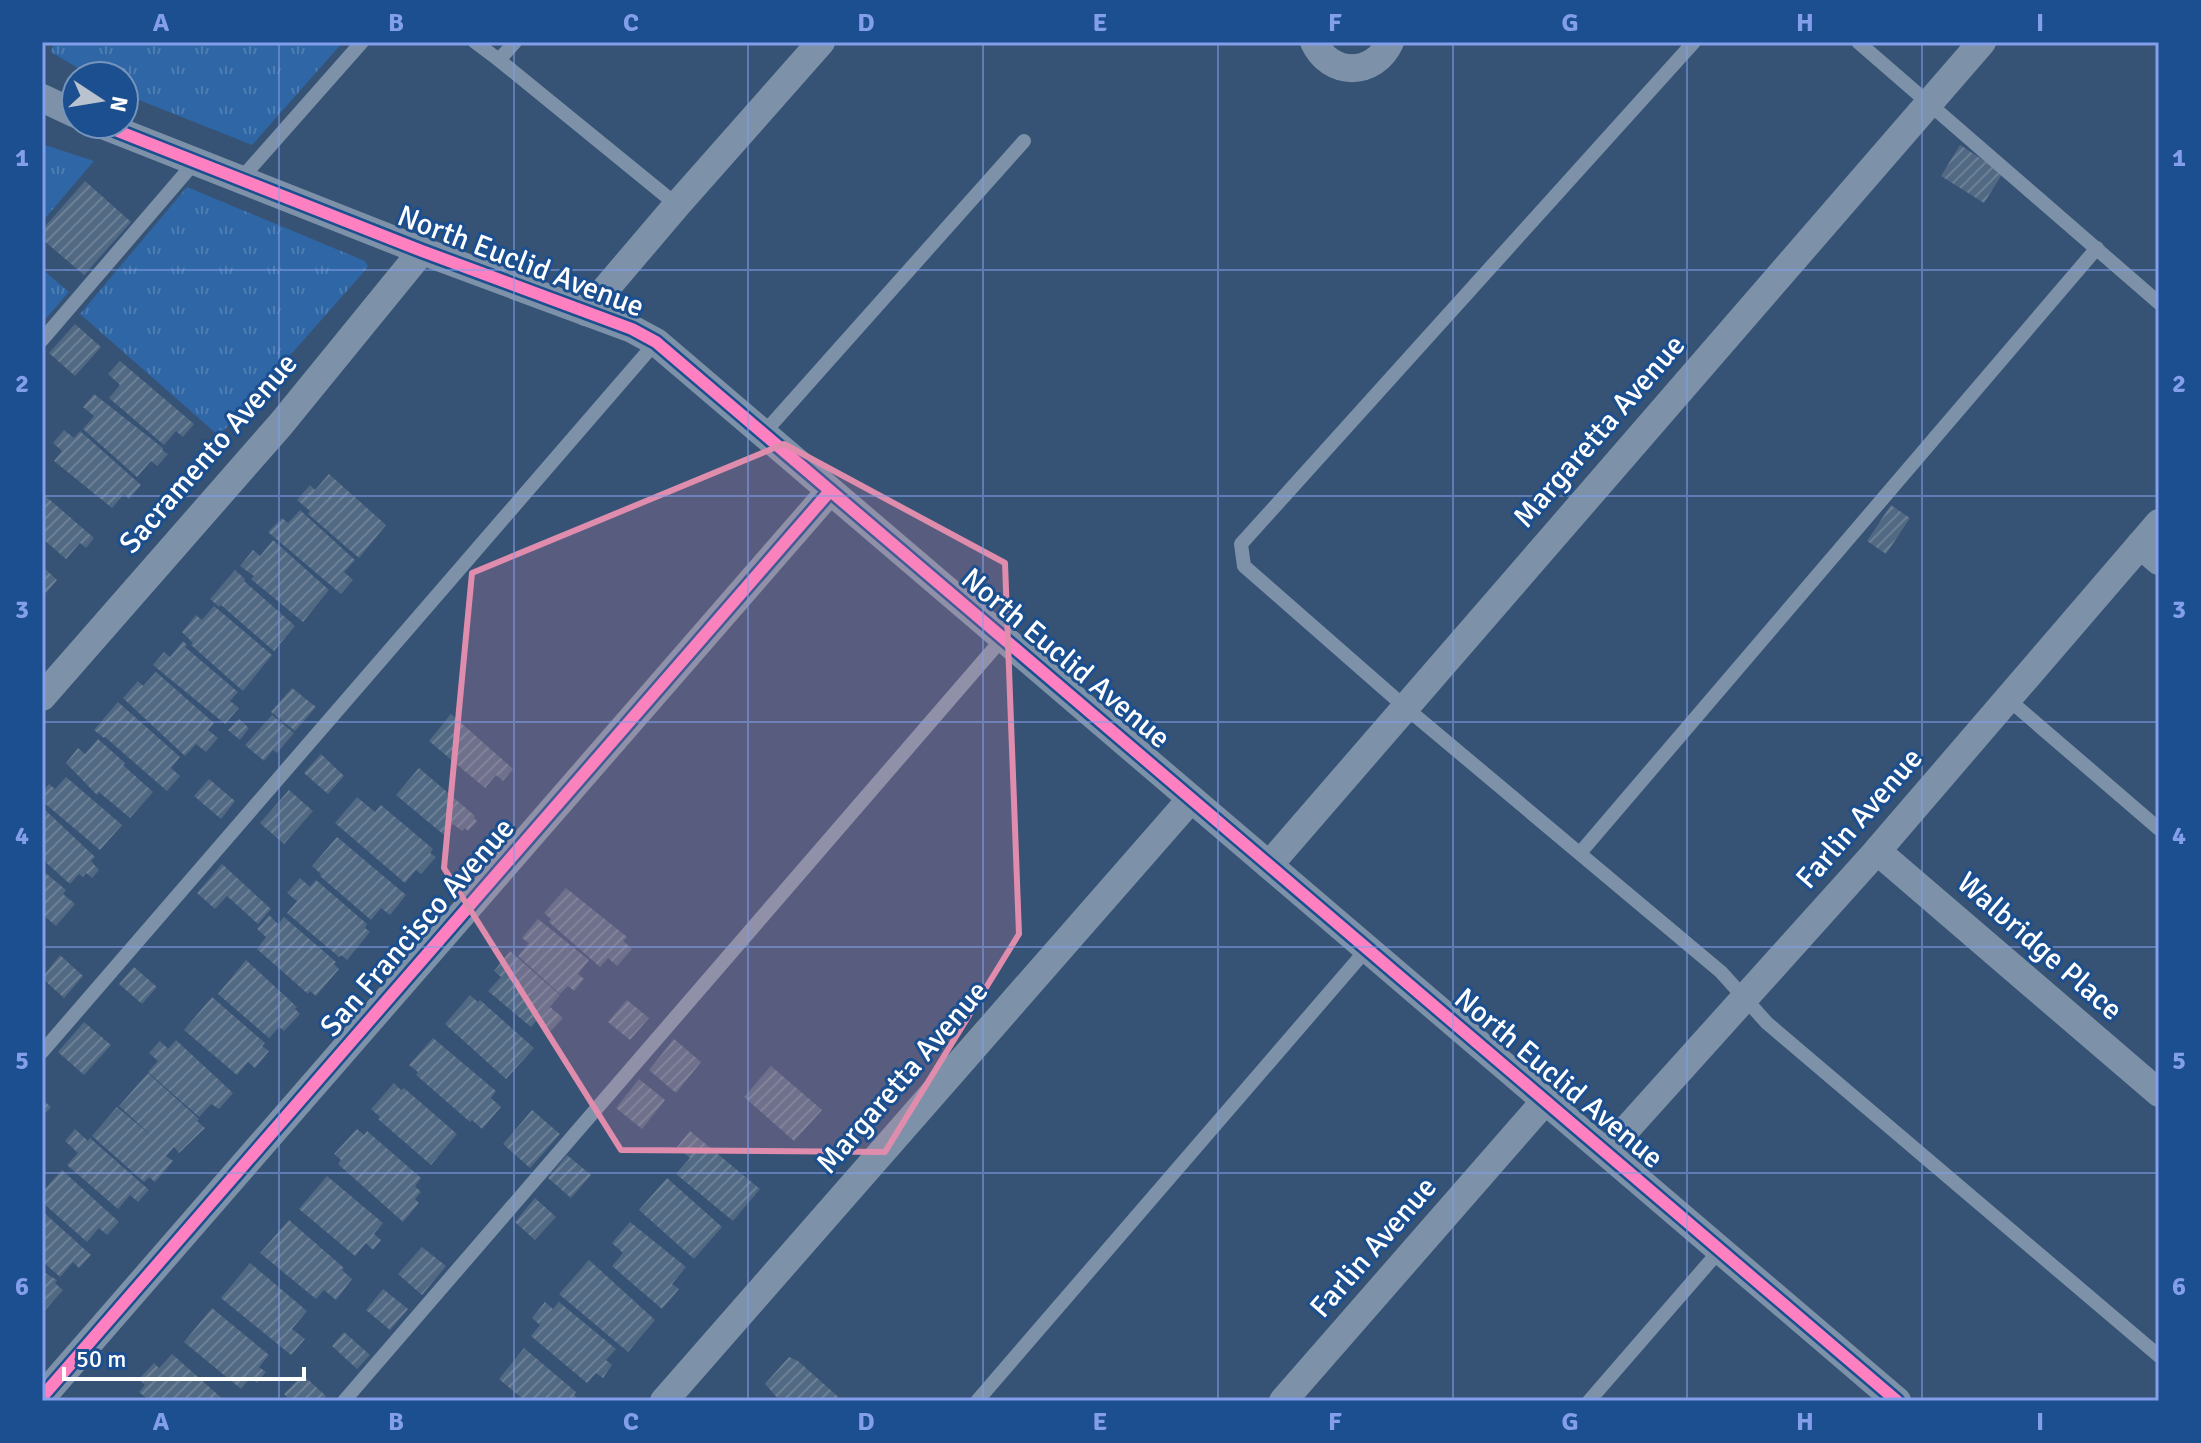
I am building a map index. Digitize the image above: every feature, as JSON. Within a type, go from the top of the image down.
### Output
[{"type":"street","points":[[586,312],[821,42]]},
{"type":"street","points":[[1314,42],[1327,61],[1351,70],[1376,62],[1390,42]]},
{"type":"street","name":"Margaretta Avenue","points":[[1269,865],[1982,42]]},
{"type":"street","name":"North Euclid Avenue","points":[[139,140],[632,329],[656,342],[1897,1401]]},
{"type":"street","name":"Sacramento Avenue","points":[[42,697],[281,424],[422,251]]},
{"type":"street","name":"San Francisco Avenue","points":[[42,1397],[830,491]]},
{"type":"street","name":"Farlin Avenue","points":[[1606,1152],[1877,851],[2008,699],[2150,553],[2159,523]]},
{"type":"street","name":"Margaretta Avenue","points":[[664,1401],[1191,799]]},
{"type":"street","name":"Walbridge Place","points":[[1877,851],[2159,1093]]},
{"type":"street","name":"Farlin Avenue","points":[[1283,1401],[1545,1101]]},
{"type":"lane","points":[[240,180],[362,42]]},
{"type":"lane","points":[[475,42],[677,205]]},
{"type":"lane","points":[[499,60],[515,42]]},
{"type":"lane","points":[[1694,42],[1241,544],[1244,566],[1405,707],[1721,972],[1767,1023],[2159,1356]]},
{"type":"lane","points":[[1858,42],[2159,303]]},
{"type":"lane","points":[[763,434],[1024,141]]},
{"type":"lane","points":[[42,340],[194,163]]},
{"type":"lane","points":[[1580,853],[2097,248]]},
{"type":"lane","points":[[42,1052],[656,342]]},
{"type":"lane","points":[[344,1401],[1003,638]]},
{"type":"lane","points":[[2008,699],[2159,829]]},
{"type":"lane","points":[[977,1401],[1367,949]]},
{"type":"lane","points":[[1589,1401],[1720,1250]]},
{"type":"highlighted area","points":[[784,444],[1005,563],[1019,934],[885,1152],[621,1150],[444,868],[472,573]]},
{"type":"green space","points":[[54,42],[343,42],[252,145],[140,100],[140,60],[64,60],[51,52]]},
{"type":"green space","points":[[42,144],[94,161],[42,222]]},
{"type":"green space","points":[[187,187],[365,261],[368,267],[219,436],[80,314]]},
{"type":"green space","points":[[42,269],[69,292],[42,323]]},
{"type":"building","points":[[1960,145],[2003,173],[1984,203],[1941,176]]},
{"type":"building","points":[[85,181],[131,222],[84,275],[42,239],[42,230]]},
{"type":"building","points":[[75,324],[101,347],[75,376],[49,353]]},
{"type":"building","points":[[120,361],[194,424],[183,437],[176,431],[164,445],[109,398],[120,385],[108,374]]},
{"type":"building","points":[[94,394],[163,448],[168,454],[157,466],[151,461],[137,477],[83,429],[94,416],[83,407]]},
{"type":"building","points":[[64,430],[74,438],[80,431],[141,485],[129,499],[124,494],[112,508],[54,461],[62,451],[53,443]]},
{"type":"building","points":[[329,474],[386,525],[359,558],[308,514],[310,511],[297,500],[310,485],[315,490]]},
{"type":"building","points":[[42,493],[94,538],[86,548],[80,543],[66,559],[42,538]]},
{"type":"building","points":[[1891,505],[1910,518],[1886,554],[1867,541]]},
{"type":"building","points":[[300,510],[355,560],[344,572],[353,580],[341,594],[268,532],[282,518],[288,523]]},
{"type":"building","points":[[273,540],[329,590],[303,622],[251,579],[254,576],[240,566],[253,550],[260,556]]},
{"type":"building","points":[[42,566],[57,580],[46,593],[42,589]]},
{"type":"building","points":[[235,570],[295,626],[274,651],[210,599]]},
{"type":"building","points":[[214,606],[272,655],[243,691],[191,645],[193,643],[182,632],[196,615],[202,620]]},
{"type":"building","points":[[183,641],[187,645],[185,647],[238,692],[230,701],[239,708],[225,724],[153,665],[164,652],[170,657]]},
{"type":"building","points":[[156,672],[214,723],[208,730],[218,738],[206,752],[196,744],[185,756],[123,698],[138,681],[143,686]]},
{"type":"building","points":[[292,688],[316,707],[295,731],[271,712]]},
{"type":"building","points":[[118,702],[180,757],[171,768],[180,776],[167,791],[94,730]]},
{"type":"building","points":[[451,714],[513,769],[503,781],[496,775],[485,788],[429,741]]},
{"type":"building","points":[[272,715],[294,733],[277,753],[273,750],[264,761],[245,745]]},
{"type":"building","points":[[239,719],[249,728],[240,740],[228,730]]},
{"type":"building","points":[[98,739],[153,792],[130,818],[99,792],[97,795],[66,763],[78,748],[85,754]]},
{"type":"building","points":[[321,754],[344,776],[328,794],[304,773]]},
{"type":"building","points":[[419,768],[475,816],[477,821],[468,831],[465,828],[462,831],[453,824],[444,835],[396,795]]},
{"type":"building","points":[[66,777],[122,825],[100,850],[42,801],[42,792],[49,784],[55,789]]},
{"type":"building","points":[[209,779],[235,801],[221,819],[194,796]]},
{"type":"building","points":[[289,790],[313,811],[284,844],[260,823]]},
{"type":"building","points":[[357,797],[375,812],[381,805],[433,849],[430,853],[436,857],[421,874],[416,870],[405,883],[335,823]]},
{"type":"building","points":[[42,807],[95,857],[91,861],[99,870],[92,878],[86,873],[83,877],[79,874],[70,884],[42,859]]},
{"type":"building","points":[[337,837],[406,895],[390,915],[381,908],[371,920],[312,866]]},
{"type":"building","points":[[222,864],[271,909],[258,924],[227,896],[215,909],[197,893]]},
{"type":"building","points":[[42,870],[66,890],[63,894],[75,904],[56,926],[42,914]]},
{"type":"building","points":[[300,878],[310,887],[316,880],[367,924],[365,928],[370,932],[347,960],[341,955],[339,957],[287,913],[297,901],[287,893]]},
{"type":"building","points":[[566,888],[627,937],[623,941],[632,949],[617,966],[608,958],[600,967],[549,922],[551,919],[544,913]]},
{"type":"building","points":[[269,915],[278,924],[284,917],[336,962],[334,964],[339,969],[316,996],[310,991],[308,994],[257,949],[266,937],[257,929]]},
{"type":"building","points":[[538,919],[589,960],[578,974],[584,979],[574,991],[568,986],[560,994],[518,956],[529,943],[522,938]]},
{"type":"building","points":[[510,951],[560,995],[550,1007],[563,1018],[551,1031],[538,1019],[531,1027],[488,991],[501,977],[494,971]]},
{"type":"building","points":[[60,955],[83,976],[64,998],[42,978]]},
{"type":"building","points":[[246,960],[297,1007],[295,1009],[300,1014],[284,1031],[279,1027],[269,1038],[218,994]]},
{"type":"building","points":[[134,967],[157,987],[142,1004],[119,984]]},
{"type":"building","points":[[470,995],[478,1002],[480,1000],[534,1048],[506,1079],[445,1024]]},
{"type":"building","points":[[212,997],[265,1043],[262,1046],[269,1051],[255,1068],[248,1062],[237,1075],[184,1030]]},
{"type":"building","points":[[627,1000],[649,1018],[630,1040],[608,1022]]},
{"type":"building","points":[[84,1022],[111,1045],[84,1075],[58,1052]]},
{"type":"building","points":[[433,1038],[496,1091],[491,1098],[501,1107],[482,1129],[416,1075],[418,1072],[409,1065]]},
{"type":"building","points":[[674,1039],[701,1062],[676,1093],[649,1070]]},
{"type":"building","points":[[176,1040],[233,1093],[219,1109],[211,1104],[199,1117],[148,1072],[158,1061],[149,1053],[160,1041],[168,1049]]},
{"type":"building","points":[[771,1066],[822,1110],[794,1141],[744,1097]]},
{"type":"building","points":[[148,1073],[205,1128],[179,1153],[174,1147],[166,1156],[173,1161],[155,1182],[149,1177],[144,1182],[92,1136],[117,1107],[153,1137],[119,1106]]},
{"type":"building","points":[[639,1079],[665,1100],[642,1129],[616,1108]]},
{"type":"building","points":[[394,1083],[401,1090],[404,1088],[457,1134],[431,1165],[378,1119],[380,1117],[371,1109]]},
{"type":"building","points":[[42,1099],[51,1107],[42,1117]]},
{"type":"building","points":[[532,1110],[560,1134],[530,1168],[503,1144]]},
{"type":"building","points":[[75,1129],[88,1141],[90,1138],[149,1190],[138,1202],[130,1195],[118,1209],[67,1165],[78,1153],[65,1141]]},
{"type":"building","points":[[357,1129],[364,1135],[367,1131],[421,1178],[415,1186],[421,1192],[415,1199],[419,1203],[403,1222],[338,1164],[341,1160],[334,1154]]},
{"type":"building","points":[[690,1131],[760,1189],[733,1221],[676,1174],[690,1158],[677,1147]]},
{"type":"building","points":[[567,1155],[591,1175],[571,1198],[548,1178]]},
{"type":"building","points":[[62,1170],[119,1222],[107,1235],[99,1228],[87,1242],[42,1202],[42,1192]]},
{"type":"building","points":[[327,1176],[383,1223],[374,1234],[381,1240],[373,1250],[366,1243],[355,1256],[299,1209]]},
{"type":"building","points":[[667,1178],[722,1227],[694,1259],[639,1210]]},
{"type":"building","points":[[535,1198],[556,1217],[535,1240],[515,1222]]},
{"type":"building","points":[[42,1211],[91,1255],[79,1268],[73,1262],[60,1277],[42,1261]]},
{"type":"building","points":[[289,1220],[344,1268],[342,1270],[352,1279],[336,1300],[324,1290],[316,1299],[260,1253]]},
{"type":"building","points":[[630,1222],[686,1267],[672,1284],[679,1289],[662,1309],[612,1266],[623,1253],[612,1243]]},
{"type":"building","points":[[422,1247],[446,1266],[422,1295],[398,1274]]},
{"type":"building","points":[[589,1260],[655,1320],[628,1352],[559,1294]]},
{"type":"building","points":[[250,1263],[307,1311],[292,1329],[305,1339],[291,1355],[221,1298]]},
{"type":"building","points":[[42,1271],[57,1280],[55,1283],[63,1290],[42,1314]]},
{"type":"building","points":[[383,1289],[408,1309],[390,1330],[366,1310]]},
{"type":"building","points":[[545,1302],[553,1309],[559,1302],[616,1349],[606,1360],[612,1365],[603,1378],[596,1373],[587,1383],[531,1336],[540,1325],[532,1318]]},
{"type":"building","points":[[212,1308],[269,1355],[259,1367],[266,1372],[257,1383],[251,1377],[241,1389],[184,1342]]},
{"type":"building","points":[[344,1332],[370,1355],[357,1369],[332,1346]]},
{"type":"building","points":[[524,1348],[576,1392],[574,1395],[581,1401],[525,1401],[499,1379]]},
{"type":"building","points":[[172,1354],[225,1401],[150,1401],[139,1392],[145,1385],[139,1379],[154,1363],[159,1368]]},
{"type":"building","points":[[789,1357],[798,1361],[843,1401],[780,1401],[765,1384]]},
{"type":"building","points":[[303,1375],[326,1396],[321,1401],[291,1401],[284,1394]]},
{"type":"cycle path","points":[[140,140],[422,251],[632,329],[656,342],[1897,1401]]},
{"type":"cycle path","points":[[42,1397],[830,491]]}]
